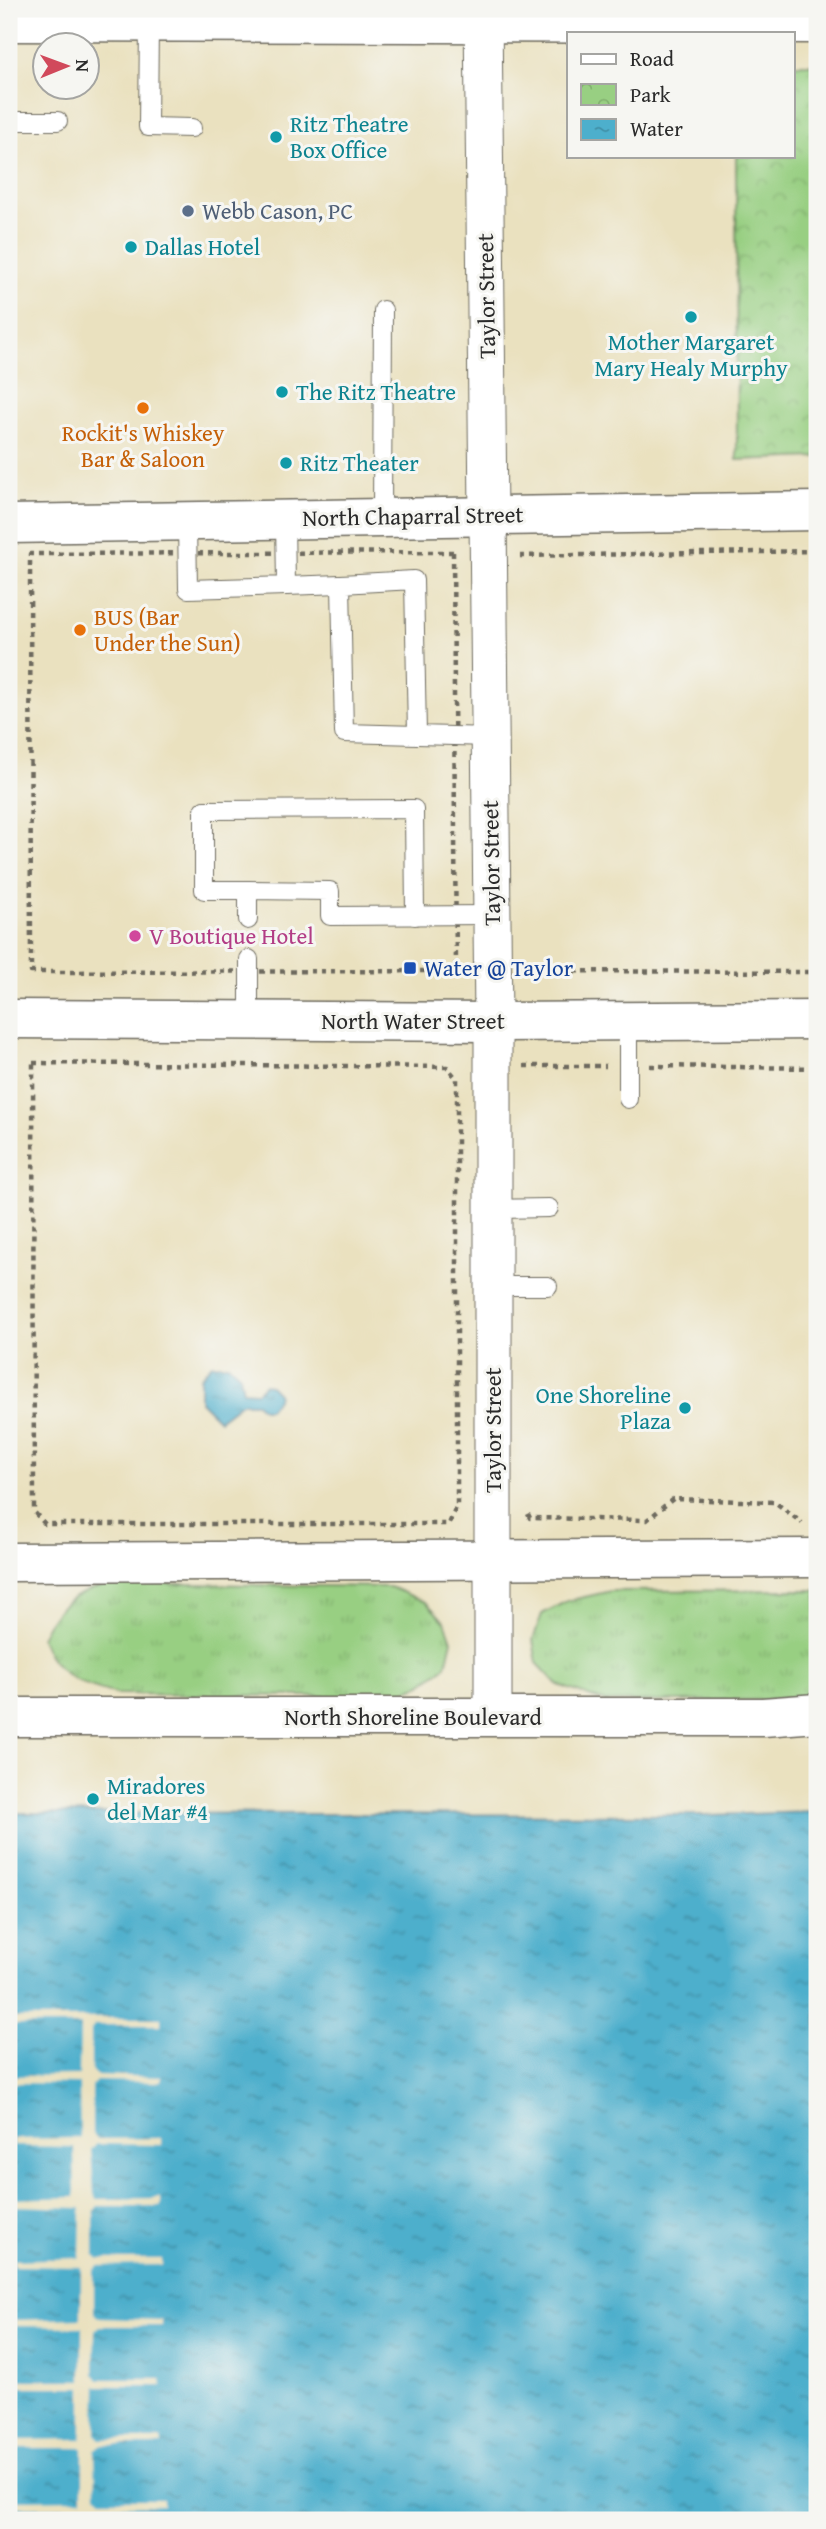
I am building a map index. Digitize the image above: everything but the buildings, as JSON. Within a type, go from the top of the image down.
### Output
[{"type":"main road","points":[[9,22],[483,16],[817,24]]},
{"type":"main road","name":"North Chaparral Street","points":[[9,524],[187,537],[285,536],[382,517],[817,511]]},
{"type":"main road","name":"North Water Street","points":[[9,1018],[493,1022],[817,1020]]},
{"type":"main road","points":[[9,1562],[494,1560],[813,1540]]},
{"type":"main road","name":"North Shoreline Boulevard","points":[[9,1717],[763,1717],[817,1713]]},
{"type":"street","name":"Taylor Street","points":[[483,16],[493,1022],[493,1717]]},
{"type":"lane","points":[[149,22],[148,127],[192,128]]},
{"type":"lane","points":[[9,121],[58,121]]},
{"type":"lane","points":[[382,517],[383,310]]},
{"type":"lane","points":[[285,536],[286,586]]},
{"type":"lane","points":[[187,537],[188,589],[414,580],[417,734]]},
{"type":"lane","points":[[341,584],[344,733],[490,737]]},
{"type":"lane","points":[[415,916],[414,809],[204,810],[204,890],[330,891],[330,916],[415,916],[456,916],[492,915]]},
{"type":"lane","points":[[248,890],[248,920]]},
{"type":"lane","points":[[249,965],[249,1020]]},
{"type":"lane","points":[[628,1021],[628,1099]]},
{"type":"lane","points":[[493,1209],[549,1208]]},
{"type":"lane","points":[[493,1286],[548,1286]]},
{"type":"path","points":[[285,536],[453,552],[456,971],[249,965],[31,972],[30,554],[187,537],[285,536]]},
{"type":"path","points":[[520,569],[520,555],[817,551]]},
{"type":"path","points":[[520,971],[817,972]]},
{"type":"path","points":[[33,1063],[447,1067],[457,1079],[457,1505],[449,1524],[45,1524],[39,1518],[34,1512],[33,1063]]},
{"type":"path","points":[[521,1079],[521,1066],[817,1068]]},
{"type":"path","points":[[525,1509],[530,1518],[647,1520],[673,1499],[775,1502],[800,1523],[813,1540]]},
{"type":"green space","points":[[794,64],[817,64],[817,457],[737,460],[736,158],[794,158]]},
{"type":"green space","points":[[115,1583],[390,1587],[426,1602],[445,1622],[452,1640],[446,1666],[420,1685],[390,1697],[116,1694],[80,1682],[61,1670],[46,1651],[41,1638],[54,1615],[70,1600],[90,1590]]},
{"type":"green space","points":[[817,1590],[817,1696],[759,1700],[605,1702],[558,1685],[537,1663],[533,1640],[542,1614],[567,1601],[611,1591]]},
{"type":"water","points":[[212,1364],[228,1364],[240,1375],[243,1391],[257,1392],[265,1384],[270,1385],[278,1393],[277,1399],[269,1409],[263,1409],[256,1403],[241,1403],[219,1420],[200,1401],[200,1377]]},
{"type":"water","points":[[817,1812],[817,2520],[9,2520],[9,1813],[705,1815]]},
{"type":"pier","points":[[13,2018],[161,2018],[161,2025],[95,2025],[91,2030],[91,2070],[96,2075],[161,2077],[161,2082],[96,2081],[92,2086],[92,2134],[97,2139],[161,2138],[161,2145],[97,2144],[91,2150],[94,2194],[97,2199],[161,2198],[161,2206],[98,2206],[94,2211],[94,2254],[100,2259],[162,2259],[162,2265],[98,2266],[94,2270],[94,2313],[99,2318],[162,2320],[162,2326],[99,2326],[95,2330],[94,2374],[100,2379],[161,2379],[162,2386],[97,2386],[96,2434],[101,2439],[161,2439],[162,2445],[101,2445],[95,2450],[96,2494],[102,2499],[163,2499],[163,2505],[97,2506],[97,2520],[83,2520],[82,2507],[17,2507],[17,2500],[83,2499],[83,2448],[15,2448],[16,2440],[82,2439],[82,2387],[15,2387],[15,2380],[82,2380],[82,2327],[15,2326],[15,2320],[81,2318],[81,2267],[14,2266],[13,2260],[80,2258],[81,2208],[14,2206],[13,2199],[75,2197],[74,2147],[13,2146],[13,2139],[80,2138],[79,2084],[13,2083],[13,2076],[79,2075],[80,2025],[12,2025]]},
{"type":"place","name":"Ritz Theatre Box Office","points":[[276,137]]},
{"type":"place","name":"Webb Cason, PC","points":[[188,211]]},
{"type":"place","name":"Dallas Hotel","points":[[131,247]]},
{"type":"place","name":"Mother Margaret Mary Healy Murphy","points":[[691,317]]},
{"type":"place","name":"The Ritz Theatre","points":[[282,392]]},
{"type":"place","name":"Rockit's Whiskey Bar & Saloon","points":[[143,408]]},
{"type":"place","name":"Ritz Theater","points":[[286,463]]},
{"type":"place","name":"BUS (Bar Under the Sun)","points":[[80,630]]},
{"type":"place","name":"V Boutique Hotel","points":[[135,936]]},
{"type":"place","name":"Water @ Taylor","points":[[410,968]]},
{"type":"place","name":"One Shoreline Plaza","points":[[685,1408]]},
{"type":"place","name":"Miradores del Mar #4","points":[[93,1799]]}]
